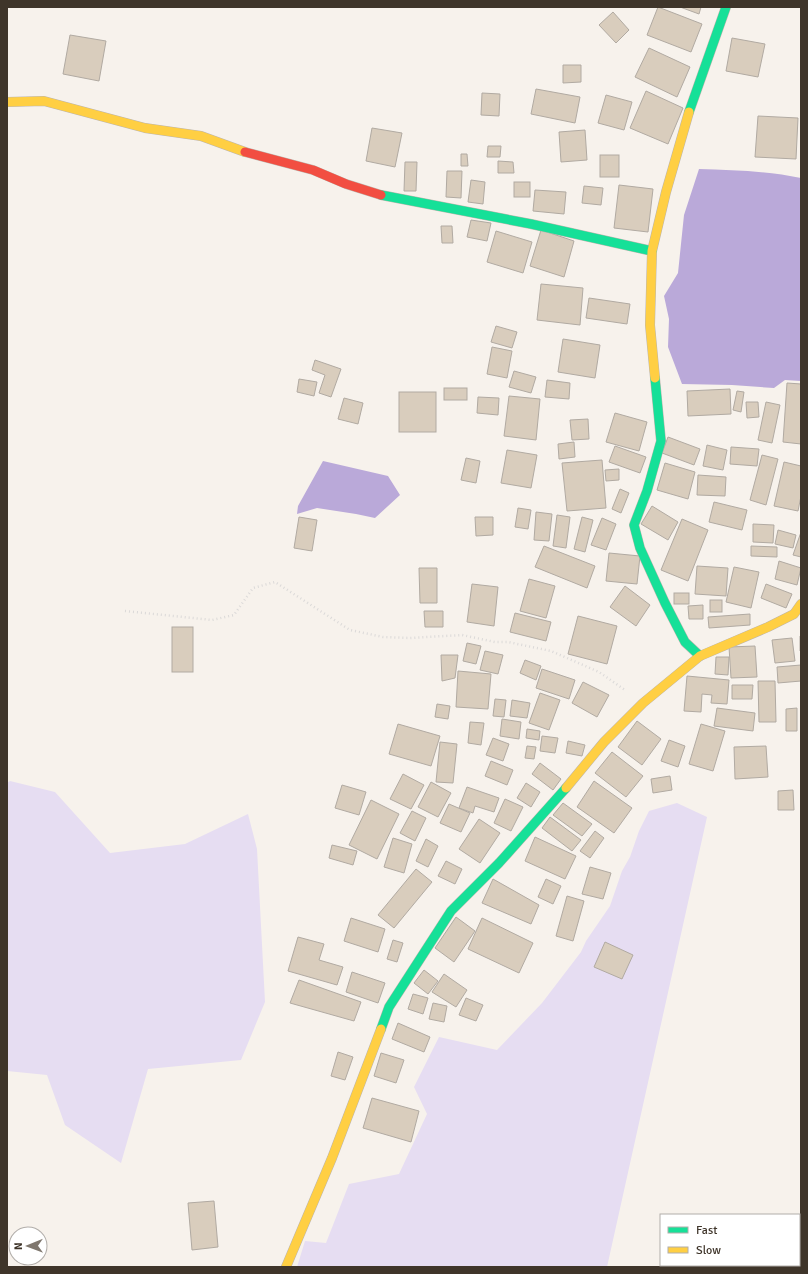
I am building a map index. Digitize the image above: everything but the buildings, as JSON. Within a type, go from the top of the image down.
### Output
[{"type":"street","points":[[700,656],[685,642],[665,603],[640,548],[634,525],[661,441],[650,324],[652,251],[666,192],[686,122],[726,7]]},
{"type":"street","points":[[7,102],[44,100],[145,128],[201,136],[239,150],[313,170],[346,184],[384,196],[531,224],[652,251]]},
{"type":"street","points":[[286,1267],[332,1158],[389,1007],[451,911],[499,863],[551,806],[604,742],[643,703],[700,656],[768,627],[794,614],[801,604]]},
{"type":"path","points":[[125,611],[212,620],[234,615],[253,588],[275,582],[350,630],[383,637],[410,638],[462,635],[495,642],[508,642],[551,651],[599,672],[643,703]]},
{"type":"shaded area","points":[[699,169],[763,172],[801,178],[801,381],[785,380],[774,388],[682,384],[668,347],[669,319],[664,296],[678,273],[684,215]]},
{"type":"shaded area","points":[[323,461],[388,476],[400,495],[375,518],[317,508],[297,514],[298,506]]},
{"type":"shaded area","points":[[10,781],[55,792],[110,853],[185,844],[248,814],[257,849],[265,1002],[241,1060],[148,1069],[121,1163],[65,1125],[47,1075],[7,1071],[7,783]]},
{"type":"shaded area","points":[[677,803],[707,817],[607,1267],[297,1267],[305,1241],[326,1243],[349,1184],[399,1174],[427,1114],[414,1087],[439,1037],[497,1050],[542,1003],[581,952],[586,941],[610,906],[622,871],[630,857],[639,831],[649,811]]},
{"type":"traffic: fast","points":[[689,112],[726,7]]},
{"type":"traffic: fast","points":[[381,195],[531,224],[652,251]]},
{"type":"traffic: fast","points":[[655,378],[661,441],[647,491],[634,525],[640,548],[665,603],[685,642],[700,656]]},
{"type":"traffic: fast","points":[[381,1029],[389,1007],[451,911],[499,863],[566,788]]},
{"type":"traffic: slow","points":[[7,102],[44,101],[145,128],[201,136],[245,152]]},
{"type":"traffic: slow","points":[[655,378],[650,325],[652,251],[666,192],[689,112]]},
{"type":"traffic: slow","points":[[566,788],[604,742],[643,703],[700,656],[768,627],[794,614],[801,604]]},
{"type":"traffic: slow","points":[[286,1267],[332,1158],[381,1029]]},
{"type":"traffic: jam","points":[[245,152],[313,170],[346,184],[381,195]]}]
